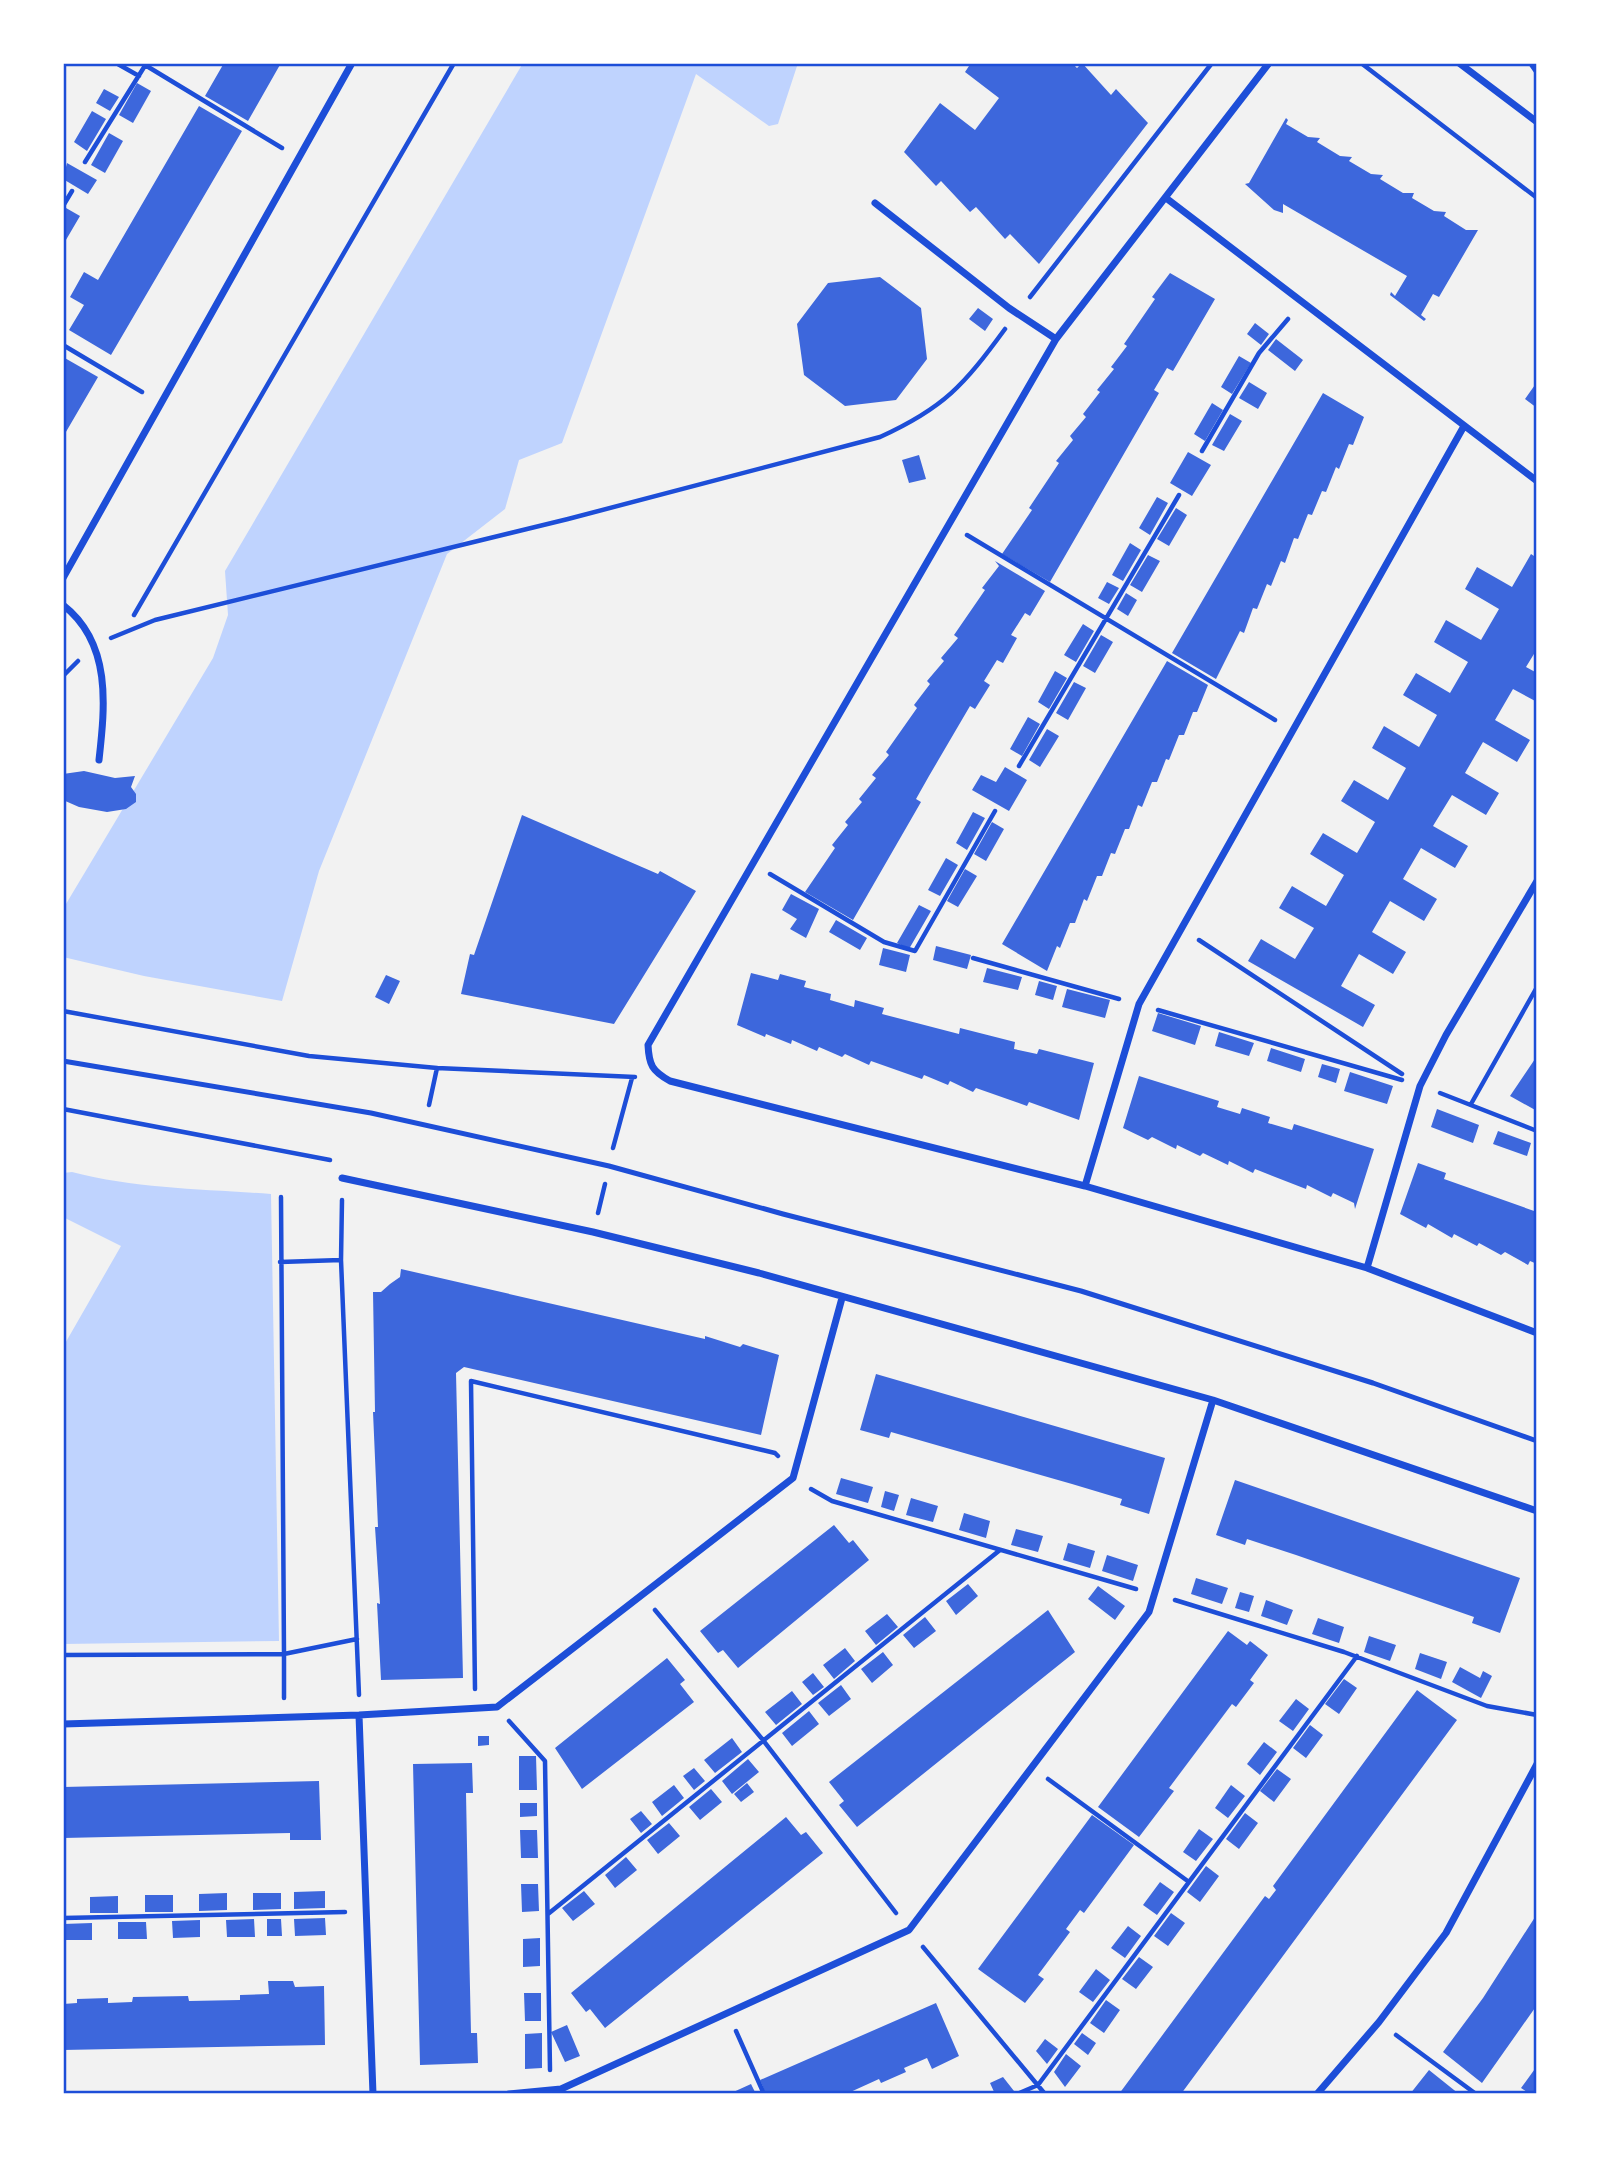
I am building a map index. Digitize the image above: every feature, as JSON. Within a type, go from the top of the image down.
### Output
[{"type":"street","points":[[63,578],[352,63]]},
{"type":"street","points":[[1269,63],[1056,339],[649,1045],[649,1060],[653,1072],[670,1082],[1085,1186],[1367,1268],[1537,1333]]},
{"type":"street","points":[[1459,63],[1537,122]]},
{"type":"street","points":[[1166,198],[1537,481]]},
{"type":"street","points":[[875,203],[1016,314],[1056,339]]},
{"type":"street","points":[[1085,1186],[1139,1004],[1464,426]]},
{"type":"street","points":[[63,605],[74,614],[95,648],[102,667],[105,710],[99,761]]},
{"type":"street","points":[[1367,1268],[1420,1086],[1446,1035],[1537,881]]},
{"type":"street","points":[[342,1178],[618,1238],[759,1273],[1213,1400],[1537,1511]]},
{"type":"street","points":[[63,1724],[284,1718],[497,1707],[793,1478],[842,1298]]},
{"type":"street","points":[[509,2094],[561,2089],[909,1930],[1034,1768],[1149,1612],[1213,1400]]},
{"type":"street","points":[[359,1715],[373,2094]]},
{"type":"street","points":[[1317,2094],[1379,2022],[1446,1933],[1537,1764]]},
{"type":"lane","points":[[63,1061],[371,1113],[609,1166],[783,1214],[1082,1290],[1373,1383],[1537,1441]]},
{"type":"path","points":[[116,63],[139,76]]},
{"type":"path","points":[[134,615],[454,63]]},
{"type":"path","points":[[63,676],[95,648],[138,626],[185,612],[568,519],[880,437],[920,419],[962,385],[1212,63]]},
{"type":"path","points":[[1361,63],[1537,198]]},
{"type":"path","points":[[1530,63],[1537,73]]},
{"type":"path","points":[[85,162],[146,64],[299,159]]},
{"type":"path","points":[[63,206],[72,191]]},
{"type":"path","points":[[1202,451],[1259,353],[1303,302]]},
{"type":"path","points":[[63,345],[161,403]]},
{"type":"path","points":[[1019,766],[1179,495]]},
{"type":"path","points":[[949,524],[1292,730]]},
{"type":"path","points":[[754,864],[884,942],[915,951],[995,811]]},
{"type":"path","points":[[1182,929],[1420,1086]]},
{"type":"path","points":[[973,958],[1420,1086],[1537,1130]]},
{"type":"path","points":[[1471,1104],[1537,987]]},
{"type":"path","points":[[63,1011],[309,1056],[437,1068],[632,1078]]},
{"type":"path","points":[[429,1105],[437,1068]]},
{"type":"path","points":[[63,1110],[330,1160],[342,1178],[341,1260],[359,1715]]},
{"type":"path","points":[[281,1197],[284,1718]]},
{"type":"path","points":[[280,1262],[341,1260]]},
{"type":"path","points":[[476,1710],[471,1381],[775,1453],[793,1478],[832,1501],[1155,1594],[1357,1656],[1486,1706],[1537,1715]]},
{"type":"path","points":[[548,1914],[1000,1550]]},
{"type":"path","points":[[644,1595],[763,1740],[909,1930],[1045,2094]]},
{"type":"path","points":[[63,1655],[284,1654],[357,1639]]},
{"type":"path","points":[[1017,2094],[1038,2085],[1357,1656]]},
{"type":"path","points":[[497,1707],[544,1761],[550,2090]]},
{"type":"path","points":[[1034,1768],[1189,1882]]},
{"type":"path","points":[[63,1919],[366,1912]]},
{"type":"path","points":[[728,2012],[764,2094]]},
{"type":"path","points":[[1379,2022],[1476,2094]]},
{"type":"water","points":[[523,63],[798,63],[778,124],[769,126],[696,74],[562,443],[519,460],[505,509],[447,554],[319,871],[282,1001],[144,976],[63,957],[63,909],[213,658],[228,615],[225,571]]},
{"type":"water","points":[[72,1172],[146,1185],[271,1194],[279,1641],[63,1644],[63,1347],[121,1246],[63,1217],[63,1173]]},
{"type":"building","points":[[224,63],[281,63],[248,121],[205,96]]},
{"type":"building","points":[[971,63],[1072,63],[1077,68],[1082,63],[1111,95],[1116,89],[1148,123],[1039,264],[1010,234],[1005,239],[976,207],[970,212],[941,181],[936,186],[904,152],[940,103],[975,130],[999,98],[965,72]]},
{"type":"building","points":[[137,83],[151,91],[133,123],[119,115]]},
{"type":"building","points":[[104,89],[119,97],[110,111],[96,103]]},
{"type":"building","points":[[199,106],[242,131],[111,355],[69,330],[84,305],[70,297],[84,272],[98,280]]},
{"type":"building","points":[[92,111],[106,119],[87,151],[74,142]]},
{"type":"building","points":[[1286,118],[1286,124],[1308,137],[1320,138],[1317,142],[1340,156],[1352,157],[1349,161],[1371,174],[1383,175],[1380,179],[1403,193],[1414,193],[1412,198],[1434,211],[1446,212],[1444,216],[1466,230],[1478,230],[1439,297],[1433,294],[1421,315],[1426,319],[1424,321],[1390,295],[1391,292],[1395,296],[1407,276],[1283,204],[1283,213],[1274,210],[1245,184],[1249,183]]},
{"type":"building","points":[[109,133],[123,141],[105,173],[91,165]]},
{"type":"building","points":[[67,163],[97,180],[88,194],[63,179]]},
{"type":"building","points":[[66,208],[80,216],[63,245],[63,212]]},
{"type":"building","points":[[1170,273],[1215,299],[1173,371],[1167,368],[1154,390],[1159,393],[1050,582],[1002,554],[1032,510],[1029,508],[1059,463],[1056,461],[1073,440],[1070,436],[1086,417],[1083,414],[1100,392],[1097,390],[1114,369],[1111,367],[1127,346],[1124,344]]},
{"type":"building","points":[[880,277],[921,308],[927,359],[896,400],[845,406],[804,375],[797,324],[828,283]]},
{"type":"building","points":[[978,308],[993,319],[985,331],[969,319]]},
{"type":"building","points":[[1255,323],[1269,334],[1261,345],[1247,334]]},
{"type":"building","points":[[1276,339],[1303,360],[1295,371],[1268,350]]},
{"type":"building","points":[[1239,356],[1251,363],[1232,394],[1221,387]]},
{"type":"building","points":[[63,357],[98,377],[63,437]]},
{"type":"building","points":[[1249,382],[1267,393],[1258,409],[1239,398]]},
{"type":"building","points":[[1537,382],[1537,408],[1525,399]]},
{"type":"building","points":[[1323,393],[1364,417],[1353,445],[1349,444],[1339,469],[1336,467],[1326,492],[1322,491],[1312,515],[1308,514],[1298,539],[1294,538],[1285,563],[1281,561],[1271,586],[1267,584],[1257,609],[1253,608],[1244,633],[1240,631],[1216,679],[1172,653]]},
{"type":"building","points":[[1212,403],[1223,410],[1205,441],[1194,434]]},
{"type":"building","points":[[1230,414],[1242,421],[1224,451],[1212,445]]},
{"type":"building","points":[[1188,452],[1211,465],[1192,496],[1170,483]]},
{"type":"building","points":[[919,455],[926,479],[909,483],[902,460]]},
{"type":"building","points":[[1157,497],[1168,503],[1150,535],[1139,528]]},
{"type":"building","points":[[1176,508],[1187,515],[1169,546],[1157,539]]},
{"type":"building","points":[[1130,543],[1141,550],[1123,581],[1112,575]]},
{"type":"building","points":[[1531,554],[1537,558],[1537,649],[1526,667],[1537,673],[1537,702],[1513,689],[1495,720],[1530,740],[1517,762],[1483,742],[1465,773],[1499,793],[1486,815],[1452,795],[1433,826],[1468,846],[1455,868],[1421,848],[1403,879],[1437,899],[1424,921],[1390,901],[1372,932],[1406,952],[1393,974],[1359,954],[1341,986],[1375,1005],[1363,1027],[1248,961],[1261,939],[1295,959],[1314,928],[1279,908],[1292,886],[1326,906],[1344,875],[1310,854],[1323,833],[1357,853],[1375,822],[1341,801],[1354,780],[1388,800],[1406,768],[1372,748],[1384,726],[1419,747],[1437,715],[1403,695],[1416,673],[1450,693],[1468,662],[1434,642],[1446,620],[1481,640],[1499,609],[1465,589],[1477,567],[1512,587]]},
{"type":"building","points":[[1148,555],[1160,561],[1142,592],[1130,585]]},
{"type":"building","points":[[995,561],[1045,591],[1030,616],[1025,613],[1011,635],[1017,638],[1003,663],[997,660],[984,681],[990,685],[975,709],[970,706],[929,776],[916,799],[921,802],[853,920],[805,892],[835,848],[832,845],[848,825],[845,822],[862,802],[859,799],[876,778],[872,775],[889,755],[886,752],[917,708],[914,705],[930,684],[927,681],[958,638],[954,635],[985,590],[982,588],[999,566]]},
{"type":"building","points":[[1107,582],[1119,588],[1109,604],[1098,598]]},
{"type":"building","points":[[1126,593],[1137,600],[1128,616],[1117,609]]},
{"type":"building","points":[[1083,624],[1094,631],[1076,662],[1064,655]]},
{"type":"building","points":[[1101,635],[1113,642],[1095,673],[1083,666]]},
{"type":"building","points":[[1167,661],[1208,685],[1197,712],[1193,712],[1184,735],[1179,735],[1157,782],[1152,782],[1142,807],[1138,805],[1129,829],[1125,829],[1115,854],[1111,853],[1102,876],[1097,876],[1075,923],[1070,923],[1060,948],[1057,946],[1047,971],[1002,944]]},
{"type":"building","points":[[1055,671],[1067,678],[1049,709],[1038,702]]},
{"type":"building","points":[[1074,682],[1086,688],[1068,720],[1056,713]]},
{"type":"building","points":[[1028,717],[1040,724],[1022,756],[1010,749]]},
{"type":"building","points":[[1047,729],[1059,736],[1040,767],[1029,760]]},
{"type":"building","points":[[1005,767],[1027,780],[1009,811],[972,790],[981,775],[996,782]]},
{"type":"building","points":[[84,771],[115,778],[135,776],[131,787],[136,794],[136,802],[126,809],[107,812],[79,807],[63,800],[63,774]]},
{"type":"building","points":[[973,812],[985,818],[967,850],[956,843]]},
{"type":"building","points":[[522,815],[658,874],[660,871],[696,891],[614,1024],[461,994],[470,954],[474,955]]},
{"type":"building","points":[[992,822],[1004,829],[986,861],[974,854]]},
{"type":"building","points":[[946,858],[958,865],[940,896],[928,890]]},
{"type":"building","points":[[965,869],[977,876],[958,907],[947,901]]},
{"type":"building","points":[[791,894],[819,909],[806,938],[790,929],[797,919],[782,910]]},
{"type":"building","points":[[919,905],[931,911],[909,949],[897,943]]},
{"type":"building","points":[[836,920],[867,938],[860,950],[829,932]]},
{"type":"building","points":[[936,946],[971,955],[967,969],[933,960]]},
{"type":"building","points":[[883,948],[910,955],[906,972],[879,965]]},
{"type":"building","points":[[987,968],[1022,977],[1018,990],[983,982]]},
{"type":"building","points":[[751,973],[778,980],[780,974],[806,981],[804,987],[831,994],[830,1000],[854,1007],[855,1000],[884,1008],[882,1014],[959,1034],[960,1028],[1015,1042],[1014,1049],[1037,1054],[1039,1049],[1094,1063],[1079,1120],[1029,1102],[1027,1106],[976,1088],[973,1092],[950,1081],[948,1085],[924,1075],[922,1079],[871,1061],[869,1065],[845,1054],[842,1057],[819,1047],[817,1051],[792,1040],[791,1044],[766,1034],[765,1037],[737,1025]]},
{"type":"building","points":[[386,975],[400,981],[389,1004],[375,997]]},
{"type":"building","points":[[1039,981],[1057,986],[1053,1000],[1035,995]]},
{"type":"building","points":[[1067,989],[1110,1000],[1105,1018],[1062,1007]]},
{"type":"building","points":[[1158,1013],[1201,1026],[1195,1045],[1152,1031]]},
{"type":"building","points":[[1219,1032],[1254,1043],[1249,1056],[1215,1046]]},
{"type":"building","points":[[1271,1048],[1305,1059],[1301,1072],[1267,1061]]},
{"type":"building","points":[[1537,1056],[1537,1111],[1510,1096]]},
{"type":"building","points":[[1322,1064],[1340,1069],[1336,1083],[1318,1077]]},
{"type":"building","points":[[1350,1072],[1393,1086],[1387,1104],[1344,1091]]},
{"type":"building","points":[[1139,1076],[1219,1101],[1217,1107],[1240,1114],[1242,1108],[1270,1117],[1268,1123],[1292,1130],[1294,1124],[1374,1149],[1355,1209],[1354,1203],[1333,1193],[1331,1197],[1307,1185],[1306,1189],[1255,1169],[1253,1173],[1229,1161],[1228,1165],[1177,1145],[1176,1149],[1152,1137],[1148,1140],[1123,1128]]},
{"type":"building","points":[[1437,1109],[1479,1125],[1473,1143],[1431,1127]]},
{"type":"building","points":[[1498,1131],[1531,1143],[1527,1156],[1493,1144]]},
{"type":"building","points":[[1418,1163],[1446,1173],[1444,1179],[1537,1212],[1537,1264],[1530,1261],[1528,1265],[1505,1252],[1501,1255],[1454,1234],[1452,1238],[1428,1224],[1426,1228],[1400,1214]]},
{"type":"building","points":[[401,1269],[705,1339],[705,1336],[740,1347],[743,1344],[779,1355],[761,1435],[464,1367],[456,1373],[463,1678],[381,1680],[375,1527],[378,1527],[373,1412],[373,1292],[381,1292],[400,1277]]},
{"type":"building","points":[[876,1374],[1165,1458],[1149,1514],[1120,1505],[1122,1499],[1072,1484],[891,1432],[889,1438],[860,1430]]},
{"type":"building","points":[[841,1478],[873,1487],[868,1503],[836,1494]]},
{"type":"building","points":[[1235,1480],[1520,1578],[1500,1633],[1472,1623],[1474,1617],[1296,1555],[1247,1539],[1245,1545],[1216,1535]]},
{"type":"building","points":[[885,1491],[899,1495],[894,1511],[881,1507]]},
{"type":"building","points":[[911,1498],[938,1506],[933,1522],[906,1515]]},
{"type":"building","points":[[964,1513],[990,1521],[986,1538],[959,1530]]},
{"type":"building","points":[[834,1525],[849,1543],[853,1540],[869,1560],[738,1668],[723,1650],[718,1653],[700,1631]]},
{"type":"building","points":[[1016,1529],[1043,1536],[1038,1552],[1011,1545]]},
{"type":"building","points":[[1068,1543],[1095,1551],[1090,1568],[1063,1560]]},
{"type":"building","points":[[1107,1555],[1138,1565],[1133,1581],[1102,1571]]},
{"type":"building","points":[[1196,1578],[1228,1588],[1222,1604],[1191,1594]]},
{"type":"building","points":[[968,1584],[978,1596],[956,1615],[946,1601]]},
{"type":"building","points":[[1098,1586],[1125,1606],[1115,1620],[1088,1599]]},
{"type":"building","points":[[1240,1592],[1254,1596],[1249,1612],[1235,1608]]},
{"type":"building","points":[[1266,1600],[1293,1610],[1287,1625],[1261,1616]]},
{"type":"building","points":[[1048,1610],[1075,1652],[857,1827],[839,1805],[844,1801],[829,1782]]},
{"type":"building","points":[[887,1614],[898,1627],[876,1645],[865,1631]]},
{"type":"building","points":[[925,1617],[936,1631],[914,1648],[903,1635]]},
{"type":"building","points":[[1318,1618],[1344,1627],[1339,1643],[1312,1634]]},
{"type":"building","points":[[1228,1631],[1247,1645],[1250,1641],[1268,1655],[1250,1680],[1254,1683],[1236,1707],[1232,1704],[1169,1788],[1174,1791],[1139,1837],[1098,1807]]},
{"type":"building","points":[[1369,1636],[1396,1645],[1390,1661],[1364,1652]]},
{"type":"building","points":[[845,1648],[855,1661],[834,1679],[823,1665]]},
{"type":"building","points":[[883,1652],[893,1665],[872,1683],[861,1669]]},
{"type":"building","points":[[1420,1653],[1447,1662],[1441,1679],[1415,1669]]},
{"type":"building","points":[[667,1658],[685,1680],[680,1684],[694,1702],[582,1789],[555,1748]]},
{"type":"building","points":[[1460,1667],[1480,1678],[1483,1671],[1492,1676],[1481,1698],[1452,1682]]},
{"type":"building","points":[[813,1673],[824,1687],[813,1695],[802,1682]]},
{"type":"building","points":[[1344,1679],[1357,1688],[1339,1714],[1325,1704]]},
{"type":"building","points":[[841,1685],[851,1699],[829,1716],[818,1703]]},
{"type":"building","points":[[1417,1690],[1457,1720],[1181,2094],[1119,2094],[1265,1896],[1269,1899],[1276,1890],[1273,1886]]},
{"type":"building","points":[[792,1691],[802,1704],[776,1725],[765,1712]]},
{"type":"building","points":[[1296,1699],[1309,1709],[1293,1731],[1279,1721]]},
{"type":"building","points":[[809,1711],[819,1724],[792,1746],[782,1733]]},
{"type":"building","points":[[1310,1725],[1323,1735],[1306,1758],[1293,1748]]},
{"type":"building","points":[[478,1736],[489,1736],[489,1745],[478,1746]]},
{"type":"building","points":[[732,1738],[742,1752],[715,1773],[704,1760]]},
{"type":"building","points":[[1264,1742],[1277,1752],[1260,1775],[1247,1764]]},
{"type":"building","points":[[519,1756],[536,1756],[537,1790],[519,1790]]},
{"type":"building","points":[[748,1759],[759,1772],[732,1794],[722,1781]]},
{"type":"building","points":[[472,1763],[473,1793],[466,1793],[468,1899],[471,2033],[477,2033],[478,2063],[420,2065],[413,1764]]},
{"type":"building","points":[[694,1768],[705,1781],[694,1790],[683,1776]]},
{"type":"building","points":[[1277,1769],[1291,1779],[1274,1802],[1260,1791]]},
{"type":"building","points":[[319,1781],[321,1840],[290,1840],[290,1833],[63,1838],[63,1787]]},
{"type":"building","points":[[747,1783],[754,1792],[741,1802],[734,1794]]},
{"type":"building","points":[[674,1785],[684,1798],[662,1816],[652,1802]]},
{"type":"building","points":[[1231,1785],[1245,1796],[1228,1818],[1215,1808]]},
{"type":"building","points":[[711,1789],[722,1802],[700,1820],[689,1807]]},
{"type":"building","points":[[520,1803],[537,1803],[537,1816],[520,1817]]},
{"type":"building","points":[[641,1811],[652,1824],[641,1833],[630,1819]]},
{"type":"building","points":[[1245,1813],[1258,1823],[1239,1849],[1226,1839]]},
{"type":"building","points":[[1092,1815],[1134,1845],[1084,1913],[1080,1910],[1066,1929],[1070,1932],[1038,1975],[1044,1979],[1025,2003],[978,1969]]},
{"type":"building","points":[[786,1817],[801,1835],[806,1832],[823,1853],[605,2028],[590,2009],[586,2012],[571,1993]]},
{"type":"building","points":[[669,1823],[680,1836],[658,1854],[647,1840]]},
{"type":"building","points":[[1199,1829],[1213,1839],[1196,1861],[1183,1852]]},
{"type":"building","points":[[520,1830],[537,1830],[538,1858],[521,1858]]},
{"type":"building","points":[[626,1857],[637,1870],[615,1888],[605,1875]]},
{"type":"building","points":[[1206,1866],[1219,1876],[1200,1902],[1187,1892]]},
{"type":"building","points":[[1160,1882],[1174,1892],[1157,1915],[1143,1905]]},
{"type":"building","points":[[521,1884],[538,1884],[539,1911],[522,1912]]},
{"type":"building","points":[[325,1891],[325,1908],[294,1909],[294,1892]]},
{"type":"building","points":[[584,1891],[595,1904],[573,1921],[562,1908]]},
{"type":"building","points":[[227,1893],[227,1910],[199,1911],[199,1894]]},
{"type":"building","points":[[253,1893],[281,1893],[281,1909],[253,1910]]},
{"type":"building","points":[[145,1895],[173,1895],[173,1912],[145,1912]]},
{"type":"building","points":[[118,1896],[118,1913],[90,1913],[90,1897]]},
{"type":"building","points":[[1171,1913],[1185,1923],[1168,1946],[1154,1936]]},
{"type":"building","points":[[1537,1914],[1537,2005],[1482,2083],[1443,2052],[1483,1998]]},
{"type":"building","points":[[325,1918],[326,1935],[295,1936],[294,1919]]},
{"type":"building","points":[[254,1919],[255,1937],[227,1937],[226,1920]]},
{"type":"building","points":[[267,1919],[281,1919],[282,1936],[267,1936]]},
{"type":"building","points":[[200,1920],[200,1937],[173,1938],[172,1921]]},
{"type":"building","points":[[118,1922],[146,1922],[147,1939],[118,1939]]},
{"type":"building","points":[[92,1923],[92,1940],[64,1940],[63,1924]]},
{"type":"building","points":[[1128,1926],[1141,1936],[1125,1958],[1111,1948]]},
{"type":"building","points":[[540,1938],[540,1966],[523,1967],[523,1939]]},
{"type":"building","points":[[1139,1957],[1153,1967],[1136,1989],[1122,1979]]},
{"type":"building","points":[[1096,1969],[1110,1980],[1093,2002],[1079,1992]]},
{"type":"building","points":[[268,1981],[293,1981],[295,1987],[324,1986],[325,2045],[63,2050],[63,2004],[77,2003],[77,1999],[108,1998],[108,2003],[132,2002],[133,1997],[188,1996],[189,2001],[240,2000],[240,1995],[269,1994]]},
{"type":"building","points":[[524,1993],[541,1993],[541,2021],[525,2021]]},
{"type":"building","points":[[1106,2000],[1120,2010],[1104,2033],[1090,2023]]},
{"type":"building","points":[[936,2003],[959,2056],[932,2069],[927,2058],[904,2068],[906,2072],[881,2083],[879,2079],[846,2094],[766,2094],[760,2080]]},
{"type":"building","points":[[567,2025],[580,2056],[565,2062],[551,2032]]},
{"type":"building","points":[[542,2033],[542,2068],[525,2069],[525,2034]]},
{"type":"building","points":[[1082,2033],[1096,2043],[1088,2055],[1074,2044]]},
{"type":"building","points":[[1045,2039],[1058,2049],[1047,2064],[1036,2051]]},
{"type":"building","points":[[1066,2054],[1081,2066],[1065,2087],[1054,2072]]},
{"type":"building","points":[[1537,2066],[1537,2093],[1530,2094],[1521,2088]]},
{"type":"building","points":[[1429,2070],[1459,2094],[1410,2094]]},
{"type":"building","points":[[1003,2077],[1014,2091],[995,2094],[990,2083]]},
{"type":"building","points":[[751,2084],[756,2094],[729,2094]]}]
